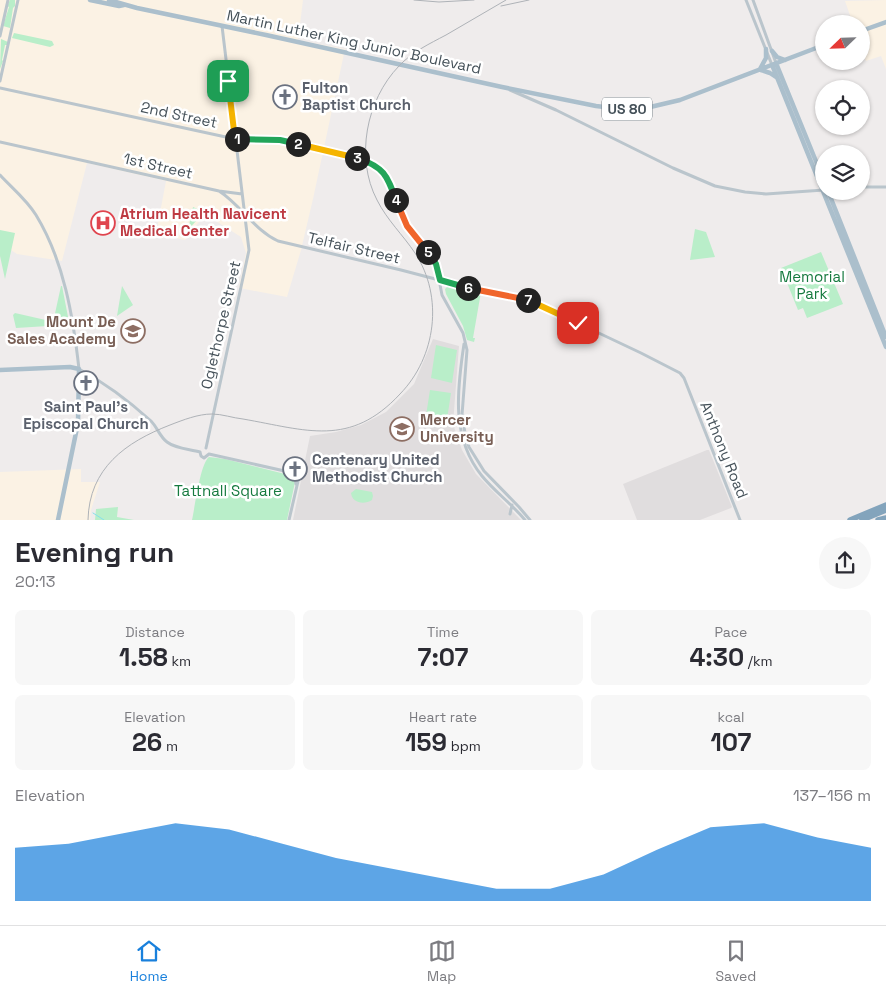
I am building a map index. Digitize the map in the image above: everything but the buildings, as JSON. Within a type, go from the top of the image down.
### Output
[{"type":"highway","points":[[850,520],[886,505]]},
{"type":"highway","points":[[862,520],[886,510]]},
{"type":"highway","points":[[878,520],[886,518]]},
{"type":"main road","name":"Martin Luther King Junior Boulevard","points":[[90,0],[119,6],[124,5]]},
{"type":"main road","name":"Martin Luther King Junior Boulevard","points":[[109,0],[124,5],[520,91]]},
{"type":"main road","points":[[870,28],[886,22]]},
{"type":"main road","points":[[774,64],[815,49]]},
{"type":"main road","points":[[778,78],[770,73],[759,70],[769,50],[777,57],[785,60]]},
{"type":"main road","points":[[780,72],[781,65],[785,60]]},
{"type":"main road","points":[[774,64],[780,72],[815,159]]},
{"type":"main road","points":[[774,64],[778,78],[815,166]]},
{"type":"main road","name":"US 80","points":[[520,91],[596,106],[621,109],[646,108],[680,100],[774,64]]},
{"type":"main road","points":[[533,100],[534,94]]},
{"type":"main road","points":[[829,200],[886,337]]},
{"type":"main road","points":[[829,200],[886,347]]},
{"type":"main road","points":[[0,370],[70,367],[79,369],[78,423],[58,520]]},
{"type":"street","points":[[0,36],[8,0]]},
{"type":"street","points":[[0,82],[18,0]]},
{"type":"street","points":[[746,0],[769,50]]},
{"type":"street","points":[[753,0],[774,64]]},
{"type":"street","name":"Oglethorpe Street","points":[[206,448],[248,256],[222,26]]},
{"type":"street","points":[[502,87],[715,186],[766,194],[815,191]]},
{"type":"street","name":"2nd Street","points":[[0,88],[235,139],[280,140],[342,153],[371,163],[382,169],[388,178],[407,226],[436,264],[440,280]]},
{"type":"street","points":[[520,91],[525,97]]},
{"type":"street","name":"1st Street","points":[[0,142],[218,192],[234,202],[272,238],[294,246]]},
{"type":"street","points":[[0,175],[36,214],[60,266],[73,325],[79,369],[117,393],[155,426],[166,441],[172,445],[200,452],[200,455],[204,458],[209,454]]},
{"type":"street","points":[[870,187],[886,187]]},
{"type":"street","points":[[218,192],[242,194]]},
{"type":"street","points":[[245,224],[248,221],[252,221]]},
{"type":"street","name":"Telfair Street","points":[[294,246],[529,300],[554,312]]},
{"type":"street","points":[[440,280],[442,295],[460,328],[467,350],[462,408],[466,439],[472,453],[484,471],[521,512],[525,520]]},
{"type":"street","name":"Anthony Road","points":[[554,312],[641,353],[684,378],[740,520]]},
{"type":"street","points":[[465,342],[458,398],[458,421],[462,437],[469,455],[479,472],[530,520]]},
{"type":"street","points":[[200,452],[206,448],[209,454]]},
{"type":"street","points":[[209,454],[296,474],[299,477],[289,520]]},
{"type":"street","points":[[285,471],[294,476],[297,487]]},
{"type":"street","points":[[510,514],[512,505]]},
{"type":"shaded area","points":[[0,0],[303,0],[298,40],[345,49],[313,199],[287,297],[239,288],[246,253],[241,237],[205,214],[185,240],[156,234],[166,181],[87,163],[62,261],[17,254],[0,243]]},
{"type":"shaded area","points":[[886,0],[886,69],[881,56],[870,60],[870,15],[850,15],[845,1]]},
{"type":"shaded area","name":"Mercer University","points":[[433,339],[459,346],[453,424],[462,450],[476,474],[521,520],[293,520],[310,436],[336,432],[361,425],[386,412],[414,384]]},
{"type":"shaded area","points":[[709,450],[731,508],[700,520],[637,520],[623,484]]},
{"type":"shaded area","points":[[81,469],[81,482],[100,482],[91,510],[90,520],[0,520],[0,472]]},
{"type":"green space","points":[[10,0],[15,0],[15,6],[13,8],[10,28],[3,26]]},
{"type":"green space","points":[[14,33],[52,41],[54,45],[50,47],[12,38]]},
{"type":"green space","points":[[1,39],[8,42],[5,45],[0,69]]},
{"type":"green space","points":[[193,207],[204,212],[188,230]]},
{"type":"green space","points":[[695,229],[706,232],[715,257],[690,260]]},
{"type":"green space","points":[[0,230],[15,233],[5,279],[0,256]]},
{"type":"green space","name":"Memorial Park","points":[[821,252],[843,304],[807,318],[803,308],[798,310],[781,268]]},
{"type":"green space","points":[[62,286],[69,322],[54,318]]},
{"type":"green space","points":[[122,286],[133,305],[117,316]]},
{"type":"green space","points":[[448,286],[481,292],[473,338],[475,338],[474,342],[467,340],[463,326],[446,294],[445,289]]},
{"type":"green space","points":[[15,313],[50,321],[48,326],[16,328],[13,315]]},
{"type":"green space","points":[[436,345],[457,350],[452,383],[431,378]]},
{"type":"green space","points":[[430,390],[451,393],[446,426],[425,422]]},
{"type":"green space","name":"Tattnall Square","points":[[209,457],[225,459],[293,476],[295,482],[287,520],[192,520],[200,477]]},
{"type":"green space","points":[[356,489],[372,492],[372,500],[362,503],[356,501],[351,493]]},
{"type":"green space","points":[[118,507],[117,517],[134,520],[95,520],[96,509]]},
{"type":"waterway","points":[[93,513],[104,520]]},
{"type":"railway","points":[[414,0],[439,2],[474,0]]},
{"type":"railway","points":[[88,520],[90,502],[95,486],[113,459],[139,440],[170,425],[201,415],[212,414],[307,430],[345,429],[363,422],[381,411],[400,394],[422,363],[428,345],[432,326],[430,288],[424,270],[415,253],[390,221],[370,184],[367,166],[367,130],[379,95],[399,66],[421,49],[506,0]]},
{"type":"railway","points":[[501,6],[529,0]]},
{"type":"place","name":"Fulton Baptist Church","points":[[285,97]]},
{"type":"place","name":"Atrium Health Navicent Medical Center","points":[[103,223]]},
{"type":"place","name":"Mount De Sales Academy","points":[[133,331]]},
{"type":"place","name":"Saint Paul's Episcopal Church","points":[[86,383]]},
{"type":"place","name":"Mercer University","points":[[402,429]]},
{"type":"place","name":"Centenary United Methodist Church","points":[[295,469]]},
{"type":"route","points":[[228,81],[235,139],[280,140],[342,153],[376,165],[384,171],[388,178],[401,214],[409,229],[436,264],[440,280],[529,300],[578,323]]}]
